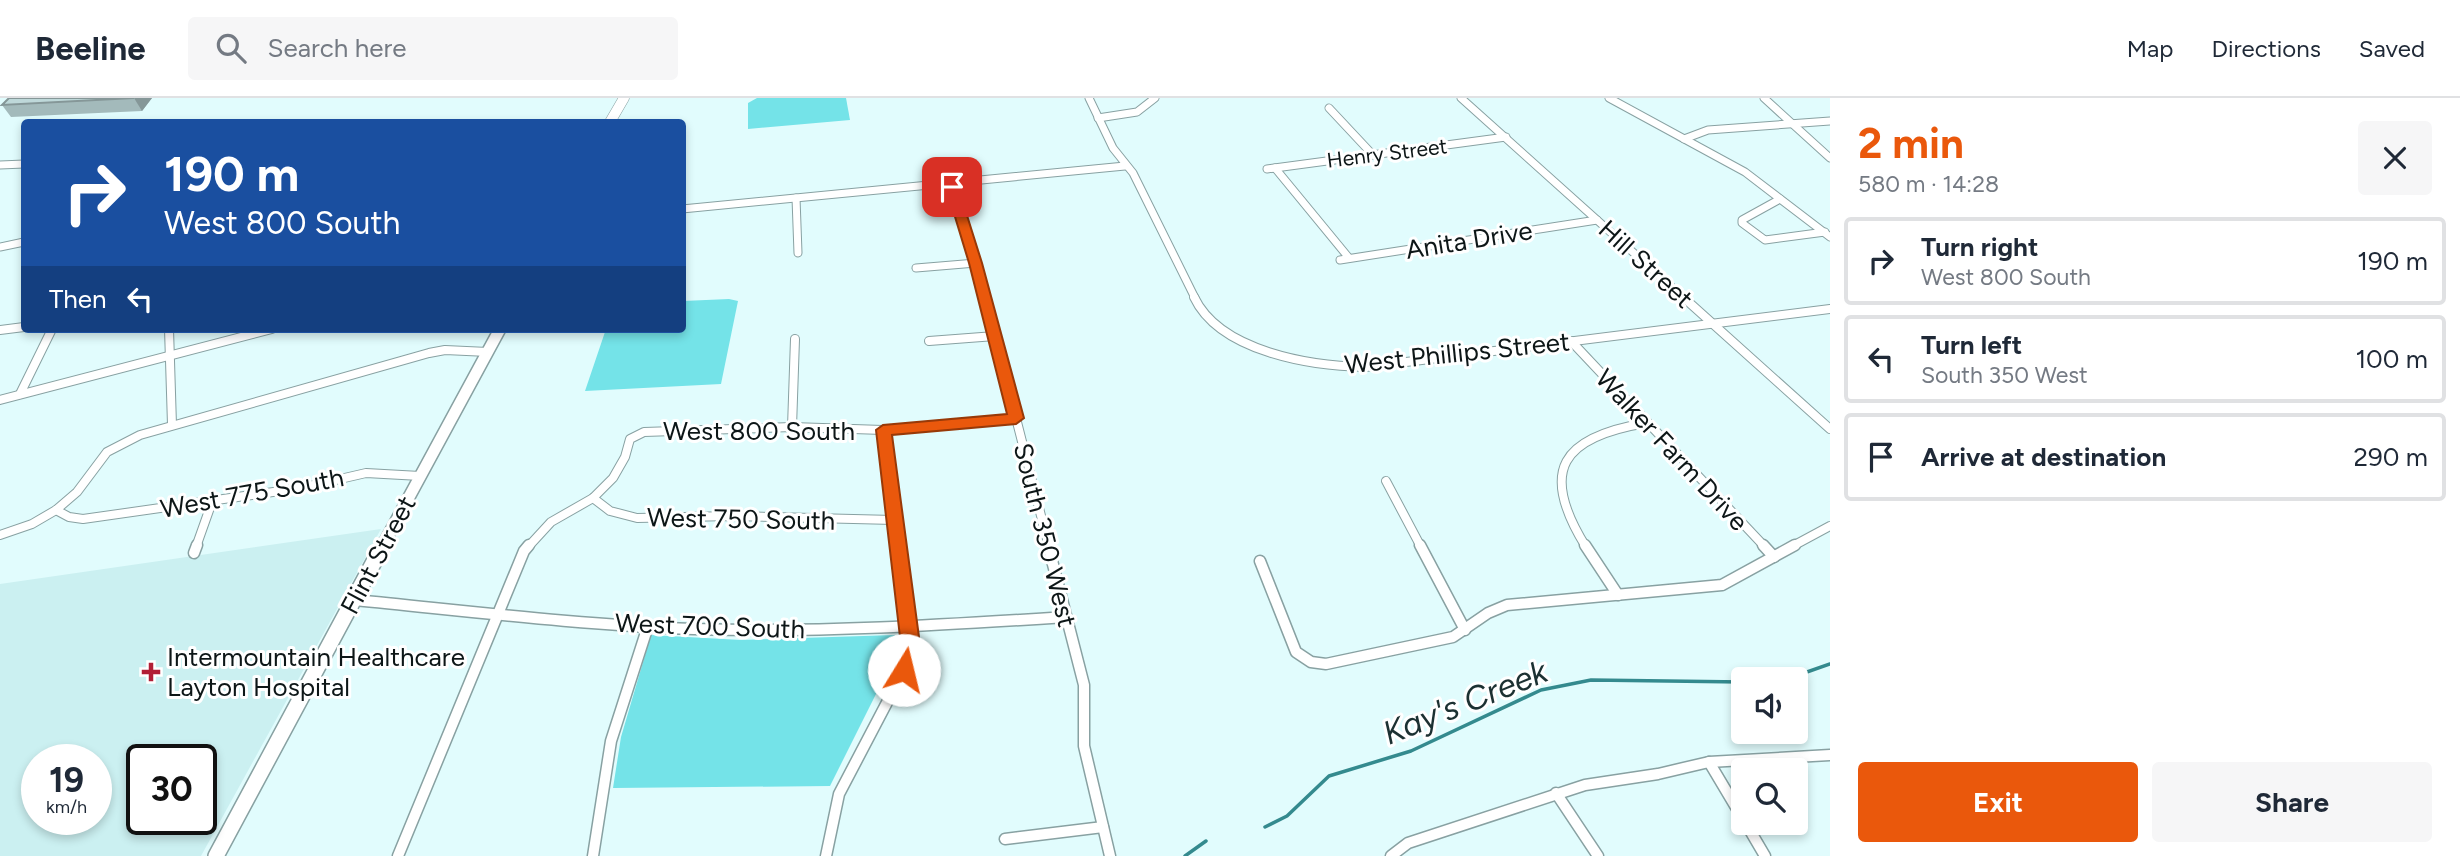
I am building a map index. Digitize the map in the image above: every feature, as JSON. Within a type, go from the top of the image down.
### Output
[{"type":"street","points":[[612,119],[624,98]]},
{"type":"street","name":"West Phillips Street","points":[[1089,98],[1125,166],[1133,173],[1204,314],[1225,331],[1256,346],[1312,363],[1340,368],[1366,367],[1830,309]]},
{"type":"street","points":[[1098,118],[1135,113],[1144,109],[1155,98]]},
{"type":"street","name":"Hill Street","points":[[1461,98],[1830,429]]},
{"type":"street","points":[[1609,98],[1745,172],[1828,233]]},
{"type":"street","points":[[1764,98],[1830,158]]},
{"type":"street","points":[[1329,108],[1373,155]]},
{"type":"street","points":[[1684,139],[1708,130],[1830,121]]},
{"type":"street","name":"Henry Street","points":[[1323,226],[1271,168],[1506,137]]},
{"type":"street","points":[[0,165],[21,164]]},
{"type":"street","points":[[686,209],[1125,166]]},
{"type":"street","name":"South 350 West","points":[[951,183],[976,263],[1084,685]]},
{"type":"street","points":[[796,198],[798,253]]},
{"type":"street","points":[[1780,199],[1742,220],[1742,223],[1765,240],[1828,233]]},
{"type":"street","name":"Anita Drive","points":[[1340,260],[1597,220]]},
{"type":"street","points":[[1323,226],[1349,258]]},
{"type":"street","points":[[0,247],[21,243]]},
{"type":"street","points":[[916,268],[976,263]]},
{"type":"street","points":[[0,330],[21,327]]},
{"type":"street","points":[[20,394],[50,333]]},
{"type":"street","points":[[169,333],[172,425]]},
{"type":"street","points":[[0,400],[257,333]]},
{"type":"street","name":"Flint Street","points":[[216,856],[498,333]]},
{"type":"street","points":[[929,341],[995,336]]},
{"type":"street","points":[[792,427],[795,339]]},
{"type":"street","name":"Walker Farm Drive","points":[[1571,341],[1774,557]]},
{"type":"street","points":[[0,535],[32,524],[56,510],[77,492],[107,452],[140,435],[445,350],[488,352]]},
{"type":"street","name":"West 800 South","points":[[593,498],[613,478],[625,457],[630,439],[644,432],[792,427],[883,430],[1016,418]]},
{"type":"street","points":[[1618,595],[1565,510],[1560,483],[1568,457],[1584,440],[1606,431],[1646,423]]},
{"type":"street","points":[[826,856],[839,794],[904,670],[910,650],[883,430]]},
{"type":"street","name":"West 775 South","points":[[56,510],[69,517],[83,519],[301,488],[366,473],[420,476]]},
{"type":"street","points":[[1386,481],[1465,630]]},
{"type":"street","points":[[398,856],[501,614],[524,551],[536,535],[551,522],[593,498]]},
{"type":"street","name":"West 750 South","points":[[593,498],[610,511],[636,518],[731,516],[894,520]]},
{"type":"street","points":[[194,552],[212,502]]},
{"type":"street","points":[[1260,561],[1296,652],[1311,662],[1326,664],[1453,637],[1488,613],[1507,605],[1722,585],[1830,526]]},
{"type":"street","name":"West 700 South","points":[[355,600],[648,626],[740,631],[908,626],[1066,617]]},
{"type":"street","points":[[593,856],[611,741],[648,626]]},
{"type":"street","points":[[1084,685],[1084,746],[1110,856]]},
{"type":"street","points":[[1391,856],[1408,843],[1585,785],[1658,774],[1709,762],[1830,755]]},
{"type":"street","points":[[1709,762],[1731,798]]},
{"type":"street","points":[[1556,793],[1598,856]]},
{"type":"street","points":[[1005,839],[1103,827]]},
{"type":"street","points":[[1753,835],[1765,856]]},
{"type":"shaded area","points":[[757,98],[846,98],[850,120],[748,129],[748,103]]},
{"type":"shaded area","points":[[686,301],[738,301],[721,384],[585,391],[605,333],[686,333]]},
{"type":"shaded area","name":"Intermountain Healthcare Layton Hospital","points":[[381,529],[217,827],[217,744],[126,744],[126,835],[213,835],[201,856],[0,856],[0,584]]},
{"type":"shaded area","points":[[651,635],[741,640],[895,635],[897,652],[830,786],[613,788],[621,737]]},
{"type":"building","points":[[9,98],[134,98],[2,105]]},
{"type":"waterway","name":"Kay's Creek","points":[[1808,672],[1830,664]]},
{"type":"waterway","name":"Kay's Creek","points":[[1265,827],[1287,816],[1329,776],[1411,751],[1541,690],[1591,680],[1731,682]]},
{"type":"waterway","name":"Kay's Creek","points":[[1185,856],[1206,841]]},
{"type":"place","name":"Intermountain Healthcare Layton Hospital","points":[[151,672]]},
{"type":"route","points":[[904,670],[910,650],[909,637],[883,430],[1016,418],[976,263],[952,187]]}]
